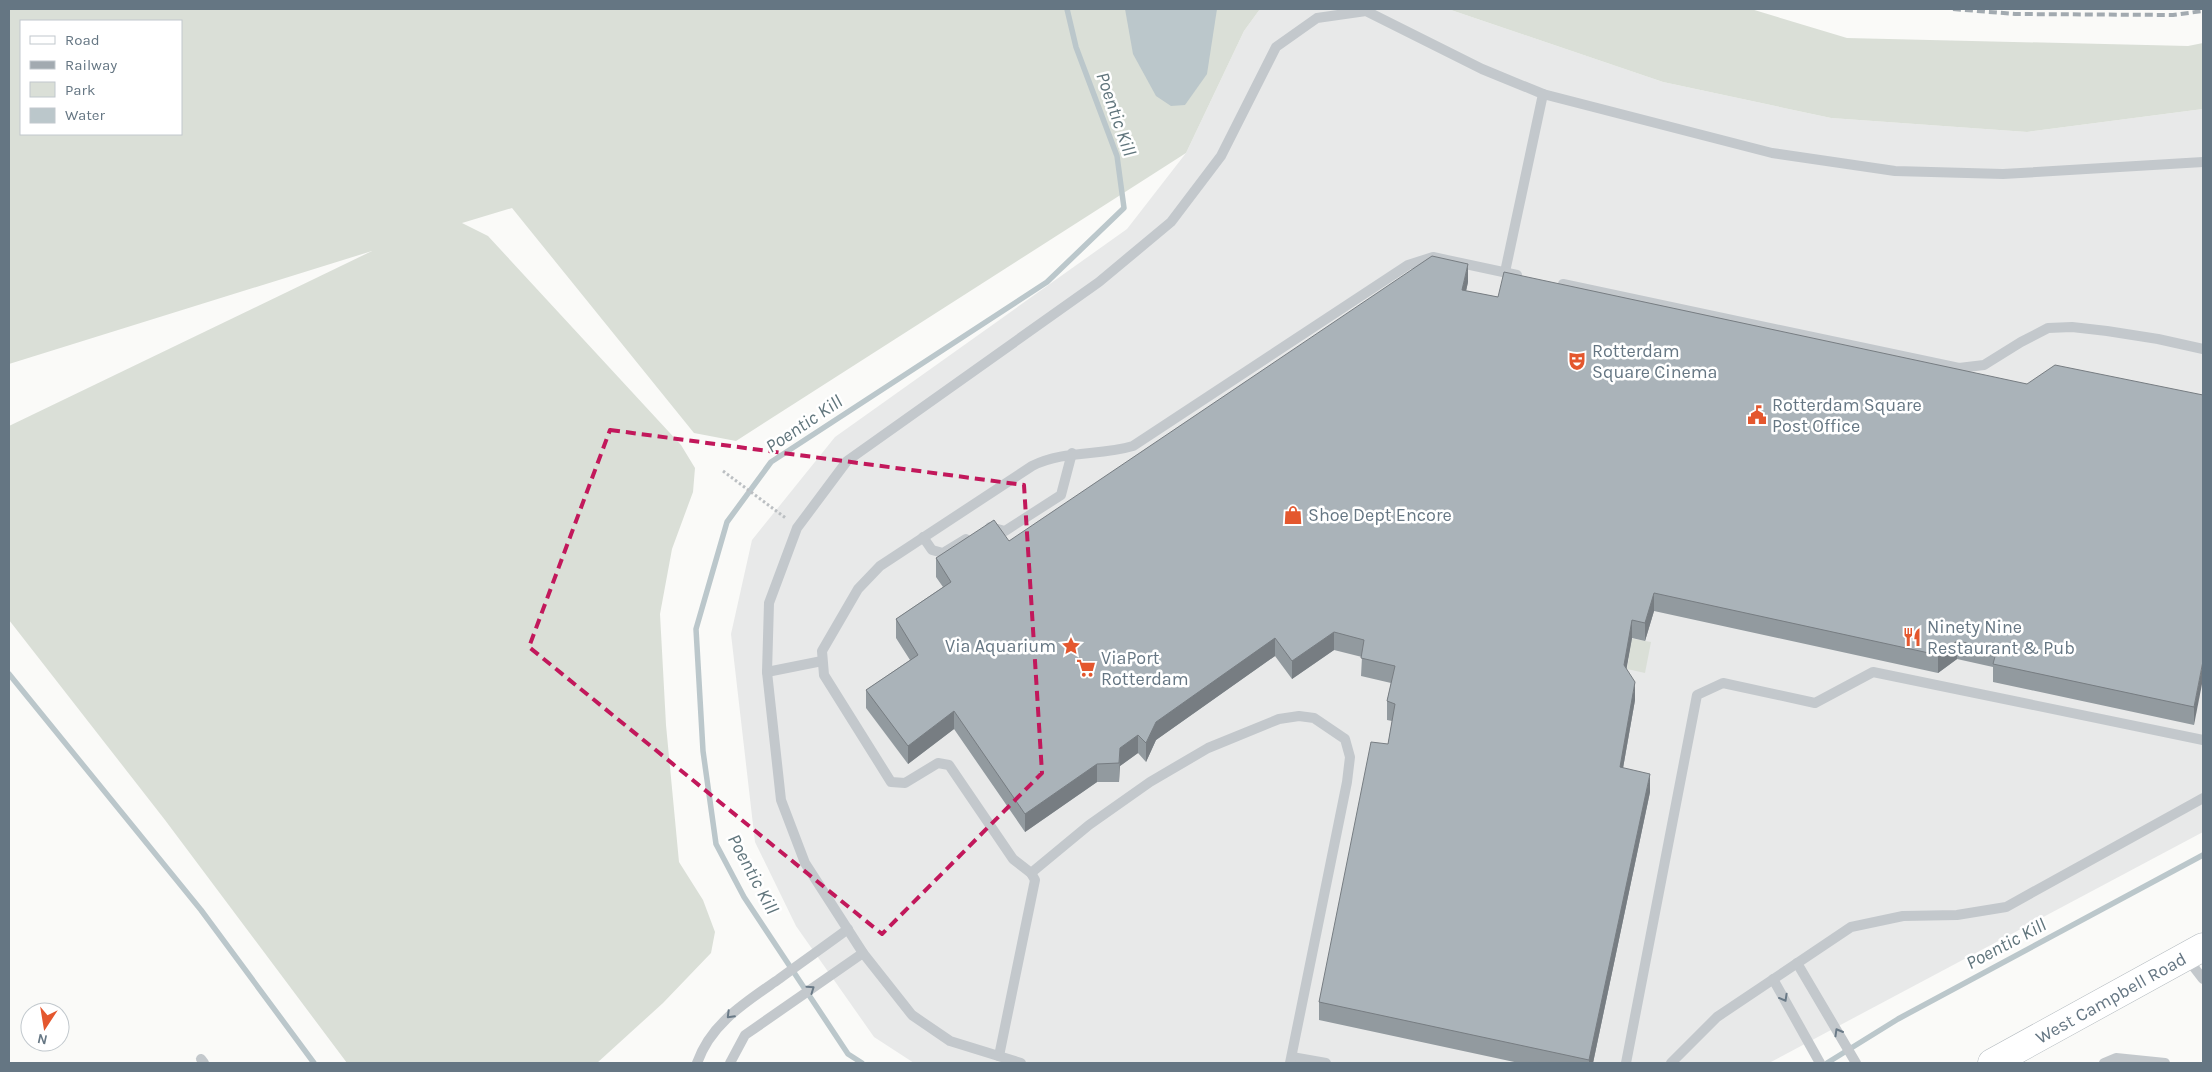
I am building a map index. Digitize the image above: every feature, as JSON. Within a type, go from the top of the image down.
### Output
[{"type":"main road","name":"West Campbell Road","points":[[1992,1063],[2194,951]]},
{"type":"lane","points":[[1021,1063],[950,1041],[912,1015],[863,953],[805,863],[781,800],[767,672],[769,603],[797,528],[847,461],[1099,282],[1171,222],[1221,156],[1276,47],[1318,18],[1366,11],[1482,69],[1543,94],[1772,152],[1895,171],[2003,174],[2203,162]]},
{"type":"lane","points":[[1505,272],[1543,94]]},
{"type":"lane","points":[[998,1056],[1035,880],[1031,872],[1013,859],[950,765],[938,763],[905,783],[891,782],[824,675],[822,651],[858,589],[880,566],[1032,466],[1048,458],[1072,453],[1114,452],[1134,446],[1408,265],[1433,257],[1524,276]]},
{"type":"lane","points":[[1552,282],[1959,368],[1984,365],[2048,328],[2072,327],[2107,331],[2158,339],[2203,349]]},
{"type":"lane","points":[[923,538],[932,550],[943,553],[987,527],[1005,532],[1061,495],[1072,453]]},
{"type":"lane","points":[[767,672],[822,660]]},
{"type":"lane","points":[[1626,1063],[1697,695],[1723,683],[1815,702],[1873,672],[2203,740]]},
{"type":"lane","points":[[1031,872],[1089,825],[1150,782],[1208,748],[1279,718],[1299,716],[1314,718],[1327,725],[1346,739],[1350,757],[1291,1060],[1326,1063]]},
{"type":"lane","points":[[1671,1063],[1717,1017],[1851,927],[1903,916],[1958,915],[2006,907],[2203,798]]},
{"type":"lane","points":[[698,1063],[702,1050],[718,1028],[735,1010],[848,929]]},
{"type":"lane","points":[[2194,951],[2203,979]]},
{"type":"lane","points":[[730,1063],[745,1035],[863,953]]},
{"type":"lane","points":[[1797,963],[1856,1063]]},
{"type":"lane","points":[[1773,979],[1820,1063]]},
{"type":"lane","points":[[2104,1063],[2116,1058],[2165,1063]]},
{"type":"path","points":[[723,471],[782,516]]},
{"type":"highlighted area","points":[[610,430],[1024,485],[1042,773],[882,934],[529,647]]},
{"type":"shaded area","name":"ViaPort Rotterdam","points":[[1260,9],[1448,9],[1663,82],[1831,118],[2027,132],[2203,109],[2203,832],[1769,1063],[914,1063],[874,1037],[796,926],[755,842],[731,634],[752,540],[835,437],[1127,229],[1186,153],[1244,31]]},
{"type":"green space","points":[[9,9],[1260,9],[1244,31],[1186,153],[736,441],[694,433],[512,208],[462,223],[488,236],[681,445],[695,468],[693,492],[672,549],[660,614],[666,725],[679,862],[703,900],[715,932],[711,953],[663,1003],[597,1063],[347,1063],[165,820],[9,620],[9,426],[372,251],[9,364]]},
{"type":"green space","points":[[1448,9],[1751,9],[1847,38],[2188,46],[2203,43],[2203,109],[2027,132],[1831,118],[1663,82]]},
{"type":"green space","points":[[1628,638],[1651,642],[1645,673],[1627,669],[1629,658],[1624,657]]},
{"type":"water","points":[[1125,9],[1217,9],[1207,74],[1185,105],[1171,106],[1156,96],[1133,54]]},
{"type":"building","name":"ViaPort Rotterdam","points":[[1432,256],[1468,264],[1462,290],[1498,297],[1504,272],[2027,384],[2055,365],[2203,395],[2203,661],[2194,707],[1993,664],[1997,649],[1957,641],[1938,655],[1654,593],[1645,623],[1632,620],[1624,665],[1635,682],[1620,767],[1650,774],[1589,1060],[1319,1002],[1371,742],[1388,744],[1395,704],[1387,701],[1395,666],[1361,658],[1364,640],[1334,632],[1292,661],[1275,638],[1156,722],[1146,743],[1138,735],[1120,748],[1119,763],[1097,764],[1025,814],[954,711],[908,746],[866,690],[918,655],[896,619],[951,582],[936,558],[994,520],[1009,541]]},
{"type":"waterway","name":"Poentic Kill","points":[[862,1063],[848,1054],[744,897],[716,844],[703,751],[696,629],[727,522],[771,462],[1047,282],[1124,208],[1117,156],[1076,47],[1067,9]]},
{"type":"waterway","points":[[9,674],[201,910],[314,1063]]},
{"type":"waterway","name":"Poentic Kill","points":[[1827,1063],[1898,1019],[2203,855]]},
{"type":"railway","points":[[1953,9],[2015,14],[2173,15],[2203,11]]},
{"type":"place","name":"Rotterdam Square Cinema","points":[[1577,361]]},
{"type":"place","name":"Rotterdam Square Post Office","points":[[1757,415]]},
{"type":"place","name":"Shoe Dept Encore","points":[[1293,515]]},
{"type":"place","name":"Ninety Nine Restaurant & Pub","points":[[1912,637]]},
{"type":"place","name":"Via Aquarium","points":[[1071,646]]},
{"type":"place","name":"ViaPort Rotterdam","points":[[1086,668]]}]
